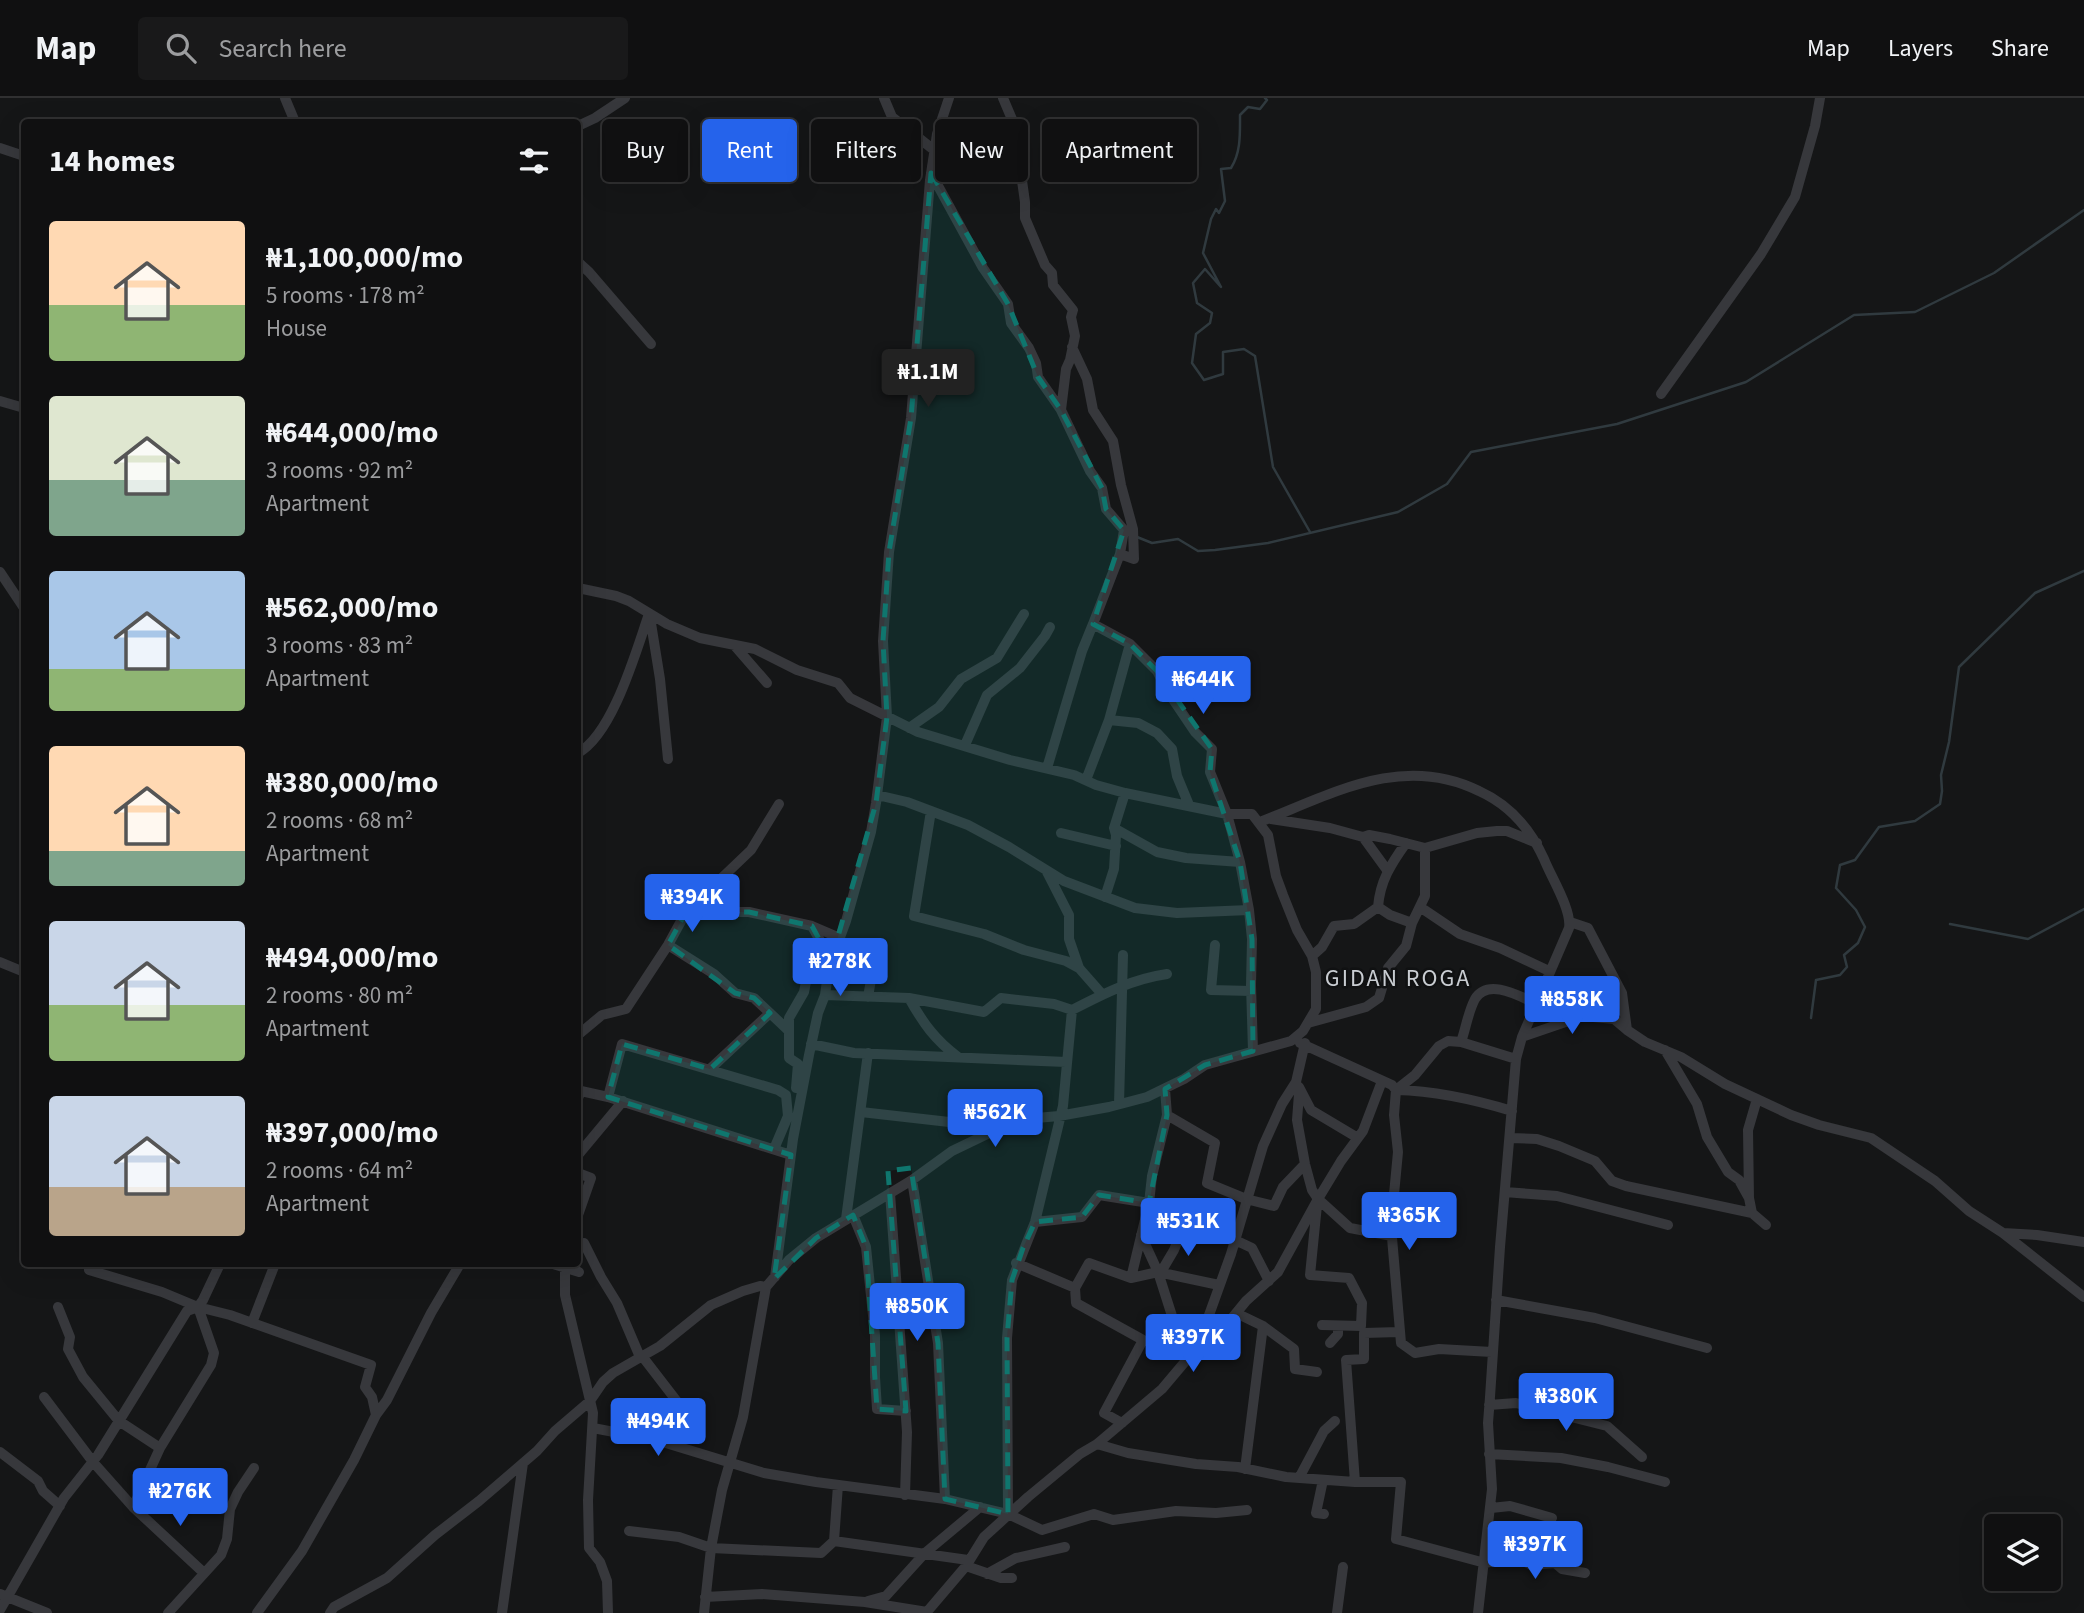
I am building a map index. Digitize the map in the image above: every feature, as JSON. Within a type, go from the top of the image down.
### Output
[{"type":"street","points":[[285,98],[294,119]]},
{"type":"street","points":[[581,125],[625,98]]},
{"type":"street","points":[[884,98],[892,117],[934,150]]},
{"type":"street","points":[[704,1613],[711,1548],[743,1417],[770,1283],[811,1044],[833,956],[871,832],[887,717],[883,641],[889,552],[911,418],[934,150],[949,98]]},
{"type":"street","points":[[1003,98],[1014,124],[1025,218],[1045,265],[1052,273],[1053,285],[1073,310],[1075,336],[1066,369],[1061,410]]},
{"type":"street","points":[[1661,394],[1761,254],[1795,197],[1820,98]]},
{"type":"street","points":[[0,148],[21,155]]},
{"type":"street","points":[[931,173],[983,268],[1008,304],[1011,323],[1030,348],[1038,377],[1061,410],[1090,471],[1102,488],[1106,509],[1124,530],[1120,554],[1082,651],[1047,768]]},
{"type":"street","points":[[581,265],[651,344]]},
{"type":"street","points":[[1072,347],[1087,379],[1093,410],[1113,441],[1118,462],[1133,529],[1134,559],[1120,554]]},
{"type":"street","points":[[0,401],[21,407]]},
{"type":"street","points":[[0,572],[21,604]]},
{"type":"street","points":[[581,589],[629,601],[649,614],[700,638],[755,649],[797,670],[838,683],[850,698],[909,728],[1125,793],[1227,814],[1252,814],[1264,820],[1330,828],[1363,837],[1369,835],[1425,848],[1477,833],[1497,831],[1507,831],[1537,843]]},
{"type":"street","points":[[581,751],[613,710],[649,614]]},
{"type":"street","points":[[649,614],[660,679],[668,759]]},
{"type":"street","points":[[909,728],[939,707],[961,679],[998,657],[1024,614]]},
{"type":"street","points":[[1093,624],[1130,644],[1157,671],[1195,732],[1212,749],[1210,772],[1227,814],[1249,910],[1252,939],[1252,1051]]},
{"type":"street","points":[[965,745],[987,695],[1020,668],[1050,627]]},
{"type":"street","points":[[1086,780],[1109,720],[1130,644]]},
{"type":"street","points":[[734,645],[767,682]]},
{"type":"street","points":[[1109,720],[1138,723],[1157,733],[1172,749],[1177,776],[1189,805]]},
{"type":"street","points":[[1264,820],[1338,790],[1374,779],[1425,775],[1458,780],[1489,795],[1517,815],[1537,843],[1567,910],[1570,922],[1564,943],[1549,971],[1522,1037],[1516,1059],[1489,1405],[1492,1489],[1478,1613]]},
{"type":"street","points":[[1105,897],[1114,869],[1114,828],[1125,793]]},
{"type":"street","points":[[877,794],[907,802],[968,825],[1064,881],[1135,908],[1177,913],[1249,910]]},
{"type":"street","points":[[581,1032],[602,1015],[626,1009],[686,912],[751,850],[779,804]]},
{"type":"street","points":[[932,811],[914,916],[984,934],[1024,950],[1066,961],[1079,968],[1101,993]]},
{"type":"street","points":[[1264,820],[1276,876],[1289,913],[1311,956],[1316,972],[1316,1009],[1303,1031],[1290,1041]]},
{"type":"street","points":[[1114,828],[1157,852],[1186,858],[1240,862]]},
{"type":"street","points":[[1061,833],[1116,846]]},
{"type":"street","points":[[1363,837],[1387,870]]},
{"type":"street","points":[[1311,956],[1322,947],[1334,926],[1354,924],[1378,906],[1379,891],[1387,870],[1405,843]]},
{"type":"street","points":[[1308,1023],[1376,1002],[1388,968],[1406,946],[1412,923],[1426,892],[1425,848]]},
{"type":"street","points":[[1045,868],[1069,915],[1069,939],[1079,968]]},
{"type":"street","points":[[1378,906],[1390,915],[1412,923]]},
{"type":"street","points":[[1420,907],[1460,934],[1500,948],[1549,971]]},
{"type":"street","points":[[686,912],[749,912],[812,926],[839,938]]},
{"type":"street","points":[[1570,922],[1588,928],[1601,949],[1622,993],[1627,1030]]},
{"type":"street","points":[[812,926],[823,946],[833,956]]},
{"type":"street","points":[[668,945],[714,974],[735,993],[754,998],[788,1030]]},
{"type":"street","points":[[1215,945],[1211,990],[1251,991]]},
{"type":"street","points":[[868,997],[876,951]]},
{"type":"street","points":[[1119,1104],[1123,955]]},
{"type":"street","points":[[774,1149],[796,1097],[798,1065],[789,1058],[789,1018],[804,992],[807,977],[833,956]]},
{"type":"street","points":[[0,962],[21,971]]},
{"type":"street","points":[[825,995],[909,998],[984,1012],[1000,998],[1054,1004],[1072,1010],[1101,993],[1135,979],[1167,974]]},
{"type":"street","points":[[1461,1042],[1475,1000],[1484,991],[1501,989],[1537,1004]]},
{"type":"street","points":[[909,998],[940,1043],[961,1058]]},
{"type":"street","points":[[1008,1514],[1007,1338],[1012,1280],[1016,1263],[1035,1222],[1063,1106],[1072,1010]]},
{"type":"street","points":[[710,1069],[770,1013]]},
{"type":"street","points":[[1522,1037],[1584,1016],[1614,1019],[1645,1042],[1663,1048],[1757,1099],[1805,1121],[1871,1138],[1924,1173],[1969,1211],[2003,1233],[2084,1297]]},
{"type":"street","points":[[331,1613],[334,1607],[387,1578],[523,1463],[590,1401],[613,1373],[660,1346],[711,1305],[770,1283],[789,1260],[816,1238],[912,1180],[952,1151],[1008,1124],[1025,1119],[1059,1116],[1147,1097],[1205,1065],[1290,1041],[1305,1043],[1392,1085],[1396,1090],[1394,1115],[1398,1152],[1392,1203],[1392,1236],[1401,1343],[1415,1353],[1439,1349],[1492,1352]]},
{"type":"street","points":[[1396,1090],[1415,1075],[1446,1042],[1461,1042],[1516,1059]]},
{"type":"street","points":[[705,1597],[762,1594],[865,1602],[926,1612],[967,1563],[984,1537],[1080,1454],[1097,1444],[1162,1389],[1192,1354],[1200,1340],[1235,1240],[1263,1146],[1282,1104],[1296,1082],[1305,1043]]},
{"type":"street","points":[[608,1097],[622,1044],[778,1090],[786,1095],[788,1116]]},
{"type":"street","points":[[811,1044],[854,1053],[1066,1062]]},
{"type":"street","points":[[1663,1048],[1697,1104],[1707,1136],[1728,1172],[1739,1180],[1749,1198]]},
{"type":"street","points":[[868,1053],[850,1217],[866,1247],[876,1335],[877,1409],[906,1411]]},
{"type":"street","points":[[1219,1285],[1160,1272],[1131,1278],[1089,1263],[1075,1288],[1076,1303],[1143,1340],[1192,1354],[1206,1350],[1236,1312],[1278,1272],[1318,1199],[1358,1138],[1382,1081]]},
{"type":"street","points":[[1296,1082],[1311,1110],[1358,1138]]},
{"type":"street","points":[[1296,1082],[1299,1094],[1297,1121],[1312,1190],[1318,1199],[1350,1228],[1392,1236]]},
{"type":"street","points":[[1131,1278],[1167,1115],[1165,1089]]},
{"type":"street","points":[[1396,1090],[1426,1091],[1474,1100],[1512,1111]]},
{"type":"street","points":[[581,1093],[623,1101],[791,1155]]},
{"type":"street","points":[[1752,1213],[1749,1198],[1748,1130],[1757,1099]]},
{"type":"street","points":[[581,1151],[623,1101]]},
{"type":"street","points":[[861,1112],[958,1123]]},
{"type":"street","points":[[1167,1115],[1215,1143],[1207,1182],[1246,1199],[1274,1206],[1283,1187],[1305,1164]]},
{"type":"street","points":[[1510,1138],[1536,1139],[1559,1146],[1595,1161],[1612,1181],[1752,1213],[1766,1225]]},
{"type":"street","points":[[1295,1173],[1300,1139]]},
{"type":"street","points":[[581,1174],[590,1178],[581,1206]]},
{"type":"street","points":[[912,1180],[938,1343],[945,1499]]},
{"type":"street","points":[[1505,1192],[1557,1196],[1668,1225]]},
{"type":"street","points":[[890,1193],[906,1411],[905,1495]]},
{"type":"street","points":[[1035,1222],[1082,1217],[1099,1195],[1149,1203]]},
{"type":"street","points":[[1318,1199],[1310,1275],[1349,1278],[1362,1303],[1364,1359],[1346,1360],[1355,1482]]},
{"type":"street","points":[[1160,1272],[1174,1250],[1183,1227]]},
{"type":"street","points":[[2003,1233],[2084,1242]]},
{"type":"street","points":[[1141,1235],[1160,1272],[1173,1319],[1182,1326],[1192,1354]]},
{"type":"street","points":[[1235,1240],[1252,1248],[1269,1281]]},
{"type":"street","points":[[584,1243],[617,1303],[641,1356],[689,1417]]},
{"type":"street","points":[[1016,1263],[1075,1288]]},
{"type":"street","points":[[0,1610],[3,1595],[60,1506],[93,1462],[187,1311],[198,1307],[218,1267]]},
{"type":"street","points":[[252,1323],[274,1267]]},
{"type":"street","points":[[257,1613],[302,1551],[458,1267]]},
{"type":"street","points":[[563,1267],[579,1272]]},
{"type":"street","points":[[565,1267],[565,1295],[590,1401],[593,1428],[589,1454],[589,1548],[600,1562],[607,1581],[608,1613]]},
{"type":"street","points":[[89,1270],[162,1292],[198,1307],[371,1365],[365,1387],[372,1397],[376,1415]]},
{"type":"street","points":[[1496,1300],[1594,1318],[1707,1348]]},
{"type":"street","points":[[58,1307],[70,1337],[68,1349],[83,1377],[119,1421],[160,1448]]},
{"type":"street","points":[[133,1507],[160,1448],[211,1365],[214,1353],[198,1307]]},
{"type":"street","points":[[1236,1312],[1263,1326],[1294,1349],[1295,1369],[1317,1372]]},
{"type":"street","points":[[1322,1325],[1399,1332]]},
{"type":"street","points":[[1245,1469],[1263,1326]]},
{"type":"street","points":[[1329,1343],[1338,1334],[1338,1326]]},
{"type":"street","points":[[1122,1423],[1104,1413],[1143,1340]]},
{"type":"street","points":[[44,1396],[93,1462],[133,1507],[204,1573]]},
{"type":"street","points":[[1489,1405],[1516,1403],[1607,1426],[1642,1457]]},
{"type":"street","points":[[1299,1478],[1324,1431],[1335,1420]]},
{"type":"street","points":[[593,1428],[656,1440],[764,1473],[945,1499],[1008,1514],[1042,1530],[1094,1514],[1113,1520],[1177,1511],[1216,1513],[1247,1510]]},
{"type":"street","points":[[1097,1444],[1128,1453],[1299,1478],[1401,1482],[1396,1539],[1485,1563],[1508,1558],[1531,1565],[1555,1563],[1562,1569],[1585,1573]]},
{"type":"street","points":[[0,1452],[38,1481],[43,1491],[60,1506]]},
{"type":"street","points":[[1489,1454],[1560,1458],[1665,1482]]},
{"type":"street","points":[[502,1613],[523,1463]]},
{"type":"street","points":[[167,1613],[221,1555],[227,1539],[230,1509],[254,1468]]},
{"type":"street","points":[[1323,1480],[1316,1513],[1324,1514]]},
{"type":"street","points":[[629,1531],[679,1537],[711,1548],[821,1553],[834,1541],[838,1485]]},
{"type":"street","points":[[1490,1508],[1510,1506],[1552,1517]]},
{"type":"street","points":[[865,1602],[886,1596],[925,1553],[980,1507]]},
{"type":"street","points":[[834,1541],[925,1553],[967,1563],[987,1574],[1012,1578]]},
{"type":"street","points":[[987,1574],[1016,1558],[1065,1547]]},
{"type":"street","points":[[1337,1613],[1343,1567]]},
{"type":"street","points":[[3,1595],[47,1613]]},
{"type":"highlighted area","points":[[931,173],[1008,304],[1038,377],[1061,410],[1102,488],[1106,509],[1124,530],[1093,624],[1130,644],[1157,671],[1212,749],[1210,772],[1240,862],[1252,939],[1253,1051],[1205,1065],[1165,1089],[1167,1115],[1149,1203],[1099,1195],[1082,1217],[1035,1222],[1023,1248],[1012,1280],[1007,1338],[1008,1514],[945,1499],[938,1343],[911,1168],[888,1171],[906,1411],[877,1409],[866,1247],[853,1215],[816,1238],[774,1279],[791,1155],[608,1097],[622,1044],[710,1069],[770,1013],[754,998],[735,993],[668,945],[686,912],[749,912],[812,926],[831,961],[876,803],[887,717],[883,641],[889,552],[911,418]]},
{"type":"waterway","points":[[1265,98],[1267,100],[1260,109],[1248,107],[1240,115],[1237,156],[1231,168],[1221,169],[1225,201],[1219,213],[1216,209],[1211,219],[1203,253],[1221,287],[1205,269],[1193,283],[1197,303],[1212,313],[1210,323],[1196,334],[1192,363],[1204,380],[1223,374],[1223,352],[1244,349],[1255,356],[1273,467],[1310,532]]},
{"type":"waterway","points":[[1137,537],[1152,543],[1178,539],[1198,551],[1215,550],[1268,543],[1398,512],[1447,484],[1471,452],[1617,424],[1746,382],[1854,315],[1915,312],[1994,273],[2084,210]]},
{"type":"waterway","points":[[1811,1018],[1816,980],[1840,975],[1847,967],[1844,955],[1858,943],[1865,927],[1856,910],[1836,888],[1840,865],[1855,860],[1879,827],[1915,821],[1940,804],[1941,775],[1949,742],[1959,667],[2035,593],[2084,571]]},
{"type":"waterway","points":[[1950,924],[2028,939],[2084,909]]},
{"type":"district","name":"GIDAN ROGA","points":[[1398,978]]}]
